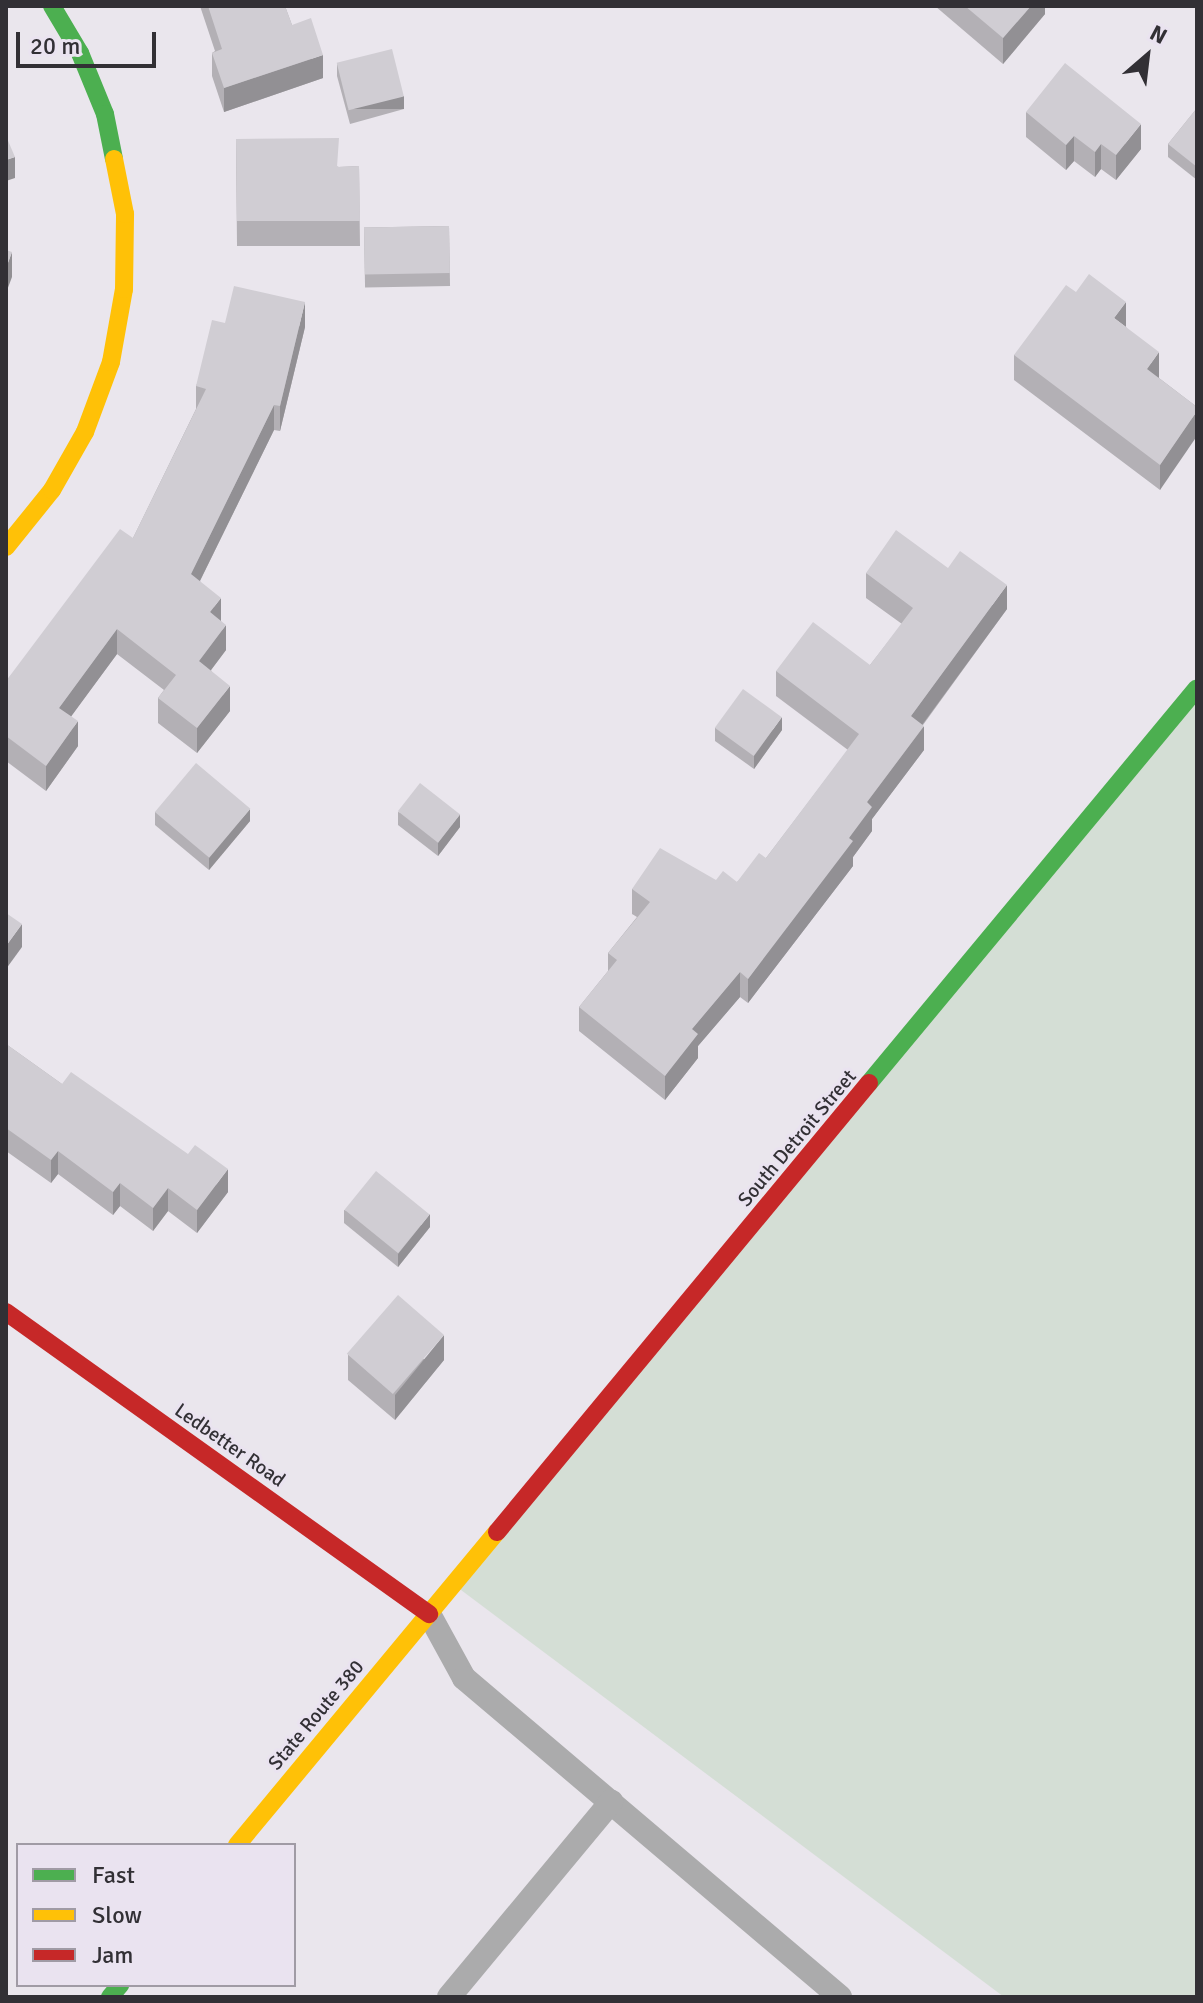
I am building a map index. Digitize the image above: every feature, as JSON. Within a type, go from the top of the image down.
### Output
[{"type":"main road","points":[[6,547],[52,490],[85,432],[111,362],[124,289],[122,191],[105,114],[80,53],[52,6]]},
{"type":"main road","name":"South Detroit Street","points":[[429,1614],[1197,688]]},
{"type":"main road","name":"Ledbetter Road","points":[[6,1312],[429,1614]]},
{"type":"main road","name":"State Route 380","points":[[239,1843],[429,1614]]},
{"type":"lane","points":[[429,1614],[464,1678],[840,1997]]},
{"type":"lane","points":[[449,1997],[611,1802]]},
{"type":"shaded area","points":[[1197,688],[1197,1997],[1004,1997],[453,1584]]},
{"type":"building","points":[[208,6],[285,6],[292,25],[311,18],[323,55],[224,88],[212,53],[222,49]]},
{"type":"building","points":[[965,6],[1031,6],[1003,38]]},
{"type":"building","points":[[392,49],[404,97],[349,110],[337,63]]},
{"type":"building","points":[[1065,63],[1141,124],[1116,155],[1101,144],[1095,152],[1074,136],[1066,145],[1026,112]]},
{"type":"building","points":[[1197,108],[1197,167],[1168,144]]},
{"type":"building","points":[[6,136],[15,157],[6,160]]},
{"type":"building","points":[[339,138],[337,167],[359,166],[360,221],[237,221],[236,139]]},
{"type":"building","points":[[449,226],[450,273],[365,274],[364,227]]},
{"type":"building","points":[[6,250],[12,252],[6,268]]},
{"type":"building","points":[[1089,274],[1126,302],[1114,318],[1159,352],[1147,369],[1197,407],[1160,465],[1014,355],[1066,285],[1076,292]]},
{"type":"building","points":[[234,286],[305,302],[280,406],[274,405],[191,574],[221,598],[210,612],[226,625],[199,661],[230,686],[197,728],[158,698],[176,675],[117,629],[59,708],[78,721],[46,766],[6,736],[6,681],[120,529],[133,538],[206,389],[196,386],[212,320],[225,323]]},
{"type":"building","points":[[896,530],[948,568],[960,551],[1007,585],[911,716],[924,726],[867,802],[872,807],[849,838],[853,841],[748,979],[740,972],[692,1029],[698,1034],[665,1076],[579,1007],[617,960],[608,953],[650,902],[632,889],[660,848],[716,880],[723,871],[737,882],[759,853],[766,858],[859,734],[776,671],[813,622],[870,665],[913,608],[866,573]]},
{"type":"building","points":[[743,689],[782,717],[754,756],[715,728]]},
{"type":"building","points":[[196,763],[250,809],[209,858],[155,812]]},
{"type":"building","points":[[420,783],[460,814],[438,843],[398,811]]},
{"type":"building","points":[[6,913],[22,924],[6,946]]},
{"type":"building","points":[[6,1044],[62,1084],[71,1072],[188,1154],[195,1145],[228,1169],[197,1210],[168,1188],[153,1208],[120,1183],[113,1192],[58,1151],[51,1160],[6,1128]]},
{"type":"building","points":[[376,1171],[430,1214],[398,1253],[345,1210]]},
{"type":"building","points":[[398,1295],[444,1335],[393,1394],[347,1354]]},
{"type":"traffic: fast","points":[[52,6],[80,53],[105,114],[114,159]]},
{"type":"traffic: fast","points":[[869,1083],[1197,688]]},
{"type":"traffic: fast","points":[[110,1997],[118,1987]]},
{"type":"traffic: slow","points":[[6,547],[52,490],[85,432],[111,362],[124,289],[125,214],[114,159]]},
{"type":"traffic: slow","points":[[239,1843],[497,1532]]},
{"type":"traffic: jam","points":[[497,1532],[869,1083]]},
{"type":"traffic: jam","points":[[6,1312],[429,1614]]}]
